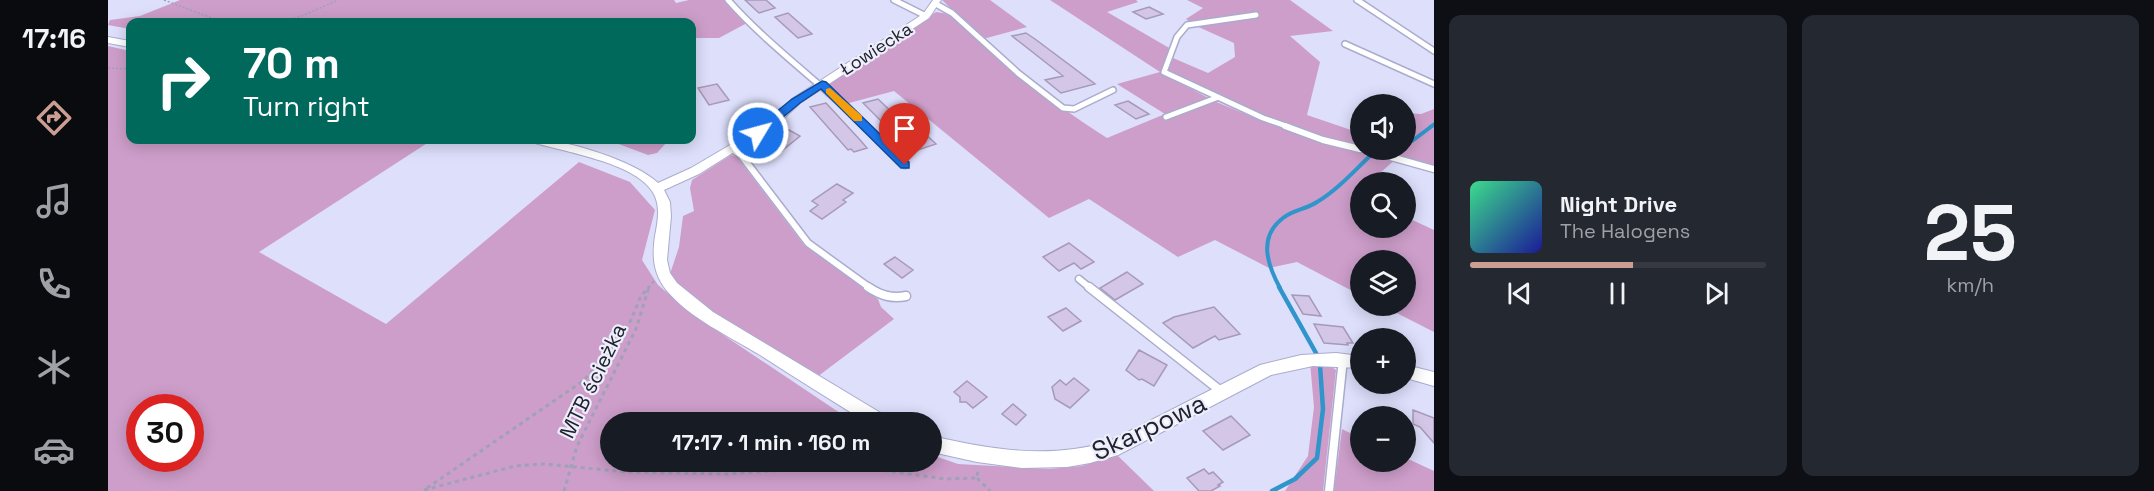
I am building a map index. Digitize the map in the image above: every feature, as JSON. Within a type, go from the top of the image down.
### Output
[{"type":"street","name":"Łowiecka","points":[[657,188],[695,171],[769,125],[796,101],[926,16],[936,2]]},
{"type":"street","points":[[108,40],[126,43]]},
{"type":"street","points":[[549,144],[627,167],[642,174],[657,188],[664,201],[666,215],[656,279],[670,285],[701,311],[865,412]]},
{"type":"street","name":"Skarpowa","points":[[942,446],[980,455],[1044,460],[1090,457],[1112,449],[1266,370],[1307,359],[1350,360]]},
{"type":"street","points":[[1416,374],[1434,379]]},
{"type":"lane","points":[[728,0],[771,42],[822,84],[905,165]]},
{"type":"lane","points":[[894,0],[926,16]]},
{"type":"lane","points":[[1357,0],[1434,51]]},
{"type":"lane","points":[[936,2],[952,13],[1017,73],[1063,108],[1074,109],[1113,90]]},
{"type":"lane","points":[[1256,15],[1193,24],[1183,28],[1177,37],[1164,72],[1263,118],[1323,140],[1350,147]]},
{"type":"lane","points":[[1345,44],[1434,84]]},
{"type":"lane","points":[[1166,117],[1216,98]]},
{"type":"lane","points":[[732,149],[741,155],[808,243],[877,293],[895,298],[906,296]]},
{"type":"lane","points":[[1402,160],[1434,169]]},
{"type":"lane","points":[[1079,279],[1222,392]]},
{"type":"lane","points":[[1329,491],[1343,359]]},
{"type":"path","points":[[164,0],[211,18]]},
{"type":"path","points":[[294,18],[338,0]]},
{"type":"path","points":[[108,68],[126,69]]},
{"type":"path","points":[[423,491],[583,381],[610,353],[656,279]]},
{"type":"path","name":"MTB ścieżka","points":[[564,491],[570,465],[636,329],[656,279]]},
{"type":"path","points":[[977,478],[980,455]]},
{"type":"path","points":[[423,491],[515,466],[570,465],[628,472],[726,474],[853,466],[945,479],[977,478],[990,491]]},
{"type":"shaded area","points":[[180,0],[674,0],[676,3],[689,0],[724,0],[747,23],[719,38],[696,38],[696,18],[126,18],[126,28],[108,25],[110,20],[140,16]]},
{"type":"shaded area","points":[[942,0],[990,0],[1027,27],[983,39]]},
{"type":"shaded area","points":[[1050,0],[1136,0],[1138,2],[1107,12],[1171,49],[1161,73],[1214,101],[1262,121],[1328,142],[1324,137],[1264,117],[1168,71],[1173,58],[1208,73],[1235,57],[1234,43],[1194,25],[1260,16],[1257,14],[1191,23],[1186,19],[1203,8],[1187,0],[1290,0],[1333,31],[1290,36],[1320,62],[1307,115],[1350,130],[1350,160],[1395,160],[1381,172],[1350,172],[1350,238],[1416,238],[1416,222],[1434,230],[1434,332],[1403,316],[1416,316],[1416,250],[1350,250],[1350,290],[1297,262],[1269,268],[1215,240],[1178,257],[1089,199],[1049,218],[894,91],[849,103],[827,84],[936,12],[949,14],[1025,79],[1065,110],[1107,138],[1165,114],[1117,84],[1160,72]]},
{"type":"shaded area","points":[[108,46],[126,50],[126,144],[426,144],[259,252],[386,324],[579,162],[630,182],[655,210],[642,260],[658,285],[695,316],[839,412],[600,412],[600,472],[942,472],[942,458],[958,464],[1049,469],[1082,466],[1116,454],[1154,491],[108,491]]},
{"type":"shaded area","points":[[1434,109],[1434,166],[1410,160],[1416,160],[1416,114]]},
{"type":"shaded area","points":[[619,144],[665,144],[657,153],[648,155]]},
{"type":"shaded area","points":[[731,155],[737,157],[804,245],[878,299],[881,307],[894,319],[817,377],[703,306],[679,286],[670,274],[679,247],[683,216],[694,211],[690,188],[692,180]]},
{"type":"shaded area","points":[[1310,362],[1325,362],[1336,370],[1323,491],[1285,491],[1308,456],[1314,407]]},
{"type":"shaded area","points":[[1342,429],[1350,433],[1350,472],[1416,472],[1416,463],[1434,471],[1434,491],[1334,491]]},
{"type":"building","points":[[745,0],[766,0],[775,8],[759,13]]},
{"type":"building","points":[[1149,7],[1163,14],[1146,19],[1133,12]]},
{"type":"building","points":[[788,13],[812,34],[798,38],[775,17]]},
{"type":"building","points":[[1026,33],[1095,84],[1061,93],[1045,80],[1063,76],[1012,36]]},
{"type":"building","points":[[717,84],[729,100],[709,105],[698,88]]},
{"type":"building","points":[[878,99],[899,119],[907,117],[936,144],[912,152],[863,103]]},
{"type":"building","points":[[1128,101],[1149,114],[1136,119],[1115,105]]},
{"type":"building","points":[[826,103],[867,148],[854,152],[851,149],[848,150],[810,107]]},
{"type":"building","points":[[789,130],[800,136],[779,153],[766,146]]},
{"type":"building","points":[[837,184],[853,193],[843,200],[846,202],[822,219],[810,211],[818,205],[812,201]]},
{"type":"building","points":[[1069,243],[1094,262],[1081,269],[1074,263],[1059,271],[1043,257]]},
{"type":"building","points":[[895,257],[913,270],[902,278],[884,264]]},
{"type":"building","points":[[1127,272],[1143,284],[1115,300],[1100,288]]},
{"type":"building","points":[[1292,295],[1309,296],[1321,316],[1303,314]]},
{"type":"building","points":[[1214,307],[1240,334],[1219,340],[1215,336],[1193,348],[1163,323],[1174,317]]},
{"type":"building","points":[[1066,308],[1081,321],[1063,331],[1048,317]]},
{"type":"building","points":[[1314,324],[1343,327],[1350,338],[1348,345],[1324,343]]},
{"type":"building","points":[[1139,350],[1167,365],[1154,386],[1142,379],[1139,380],[1126,370]]},
{"type":"building","points":[[1074,378],[1089,390],[1070,408],[1055,399],[1052,387],[1060,380],[1066,385]]},
{"type":"building","points":[[967,381],[987,397],[973,408],[966,402],[960,402],[960,397],[954,392]]},
{"type":"building","points":[[1013,404],[1026,415],[1016,425],[1002,414]]},
{"type":"building","points":[[1416,411],[1434,418],[1434,443],[1416,425]]},
{"type":"building","points":[[1231,416],[1250,435],[1223,450],[1203,431]]},
{"type":"building","points":[[1204,469],[1209,474],[1213,472],[1223,482],[1218,485],[1220,486],[1211,491],[1199,491],[1187,478]]},
{"type":"waterway","points":[[1430,127],[1434,124]]},
{"type":"waterway","points":[[1416,138],[1432,126]]},
{"type":"waterway","points":[[1280,288],[1271,270],[1267,251],[1270,234],[1275,225],[1287,215],[1324,197],[1366,160]]},
{"type":"waterway","points":[[1279,287],[1316,353]]},
{"type":"waterway","points":[[1272,491],[1295,479],[1317,458],[1323,409],[1320,365]]},
{"type":"slow traffic","points":[[830,91],[858,119]]},
{"type":"route","points":[[758,133],[796,101],[822,84],[905,165]]}]
